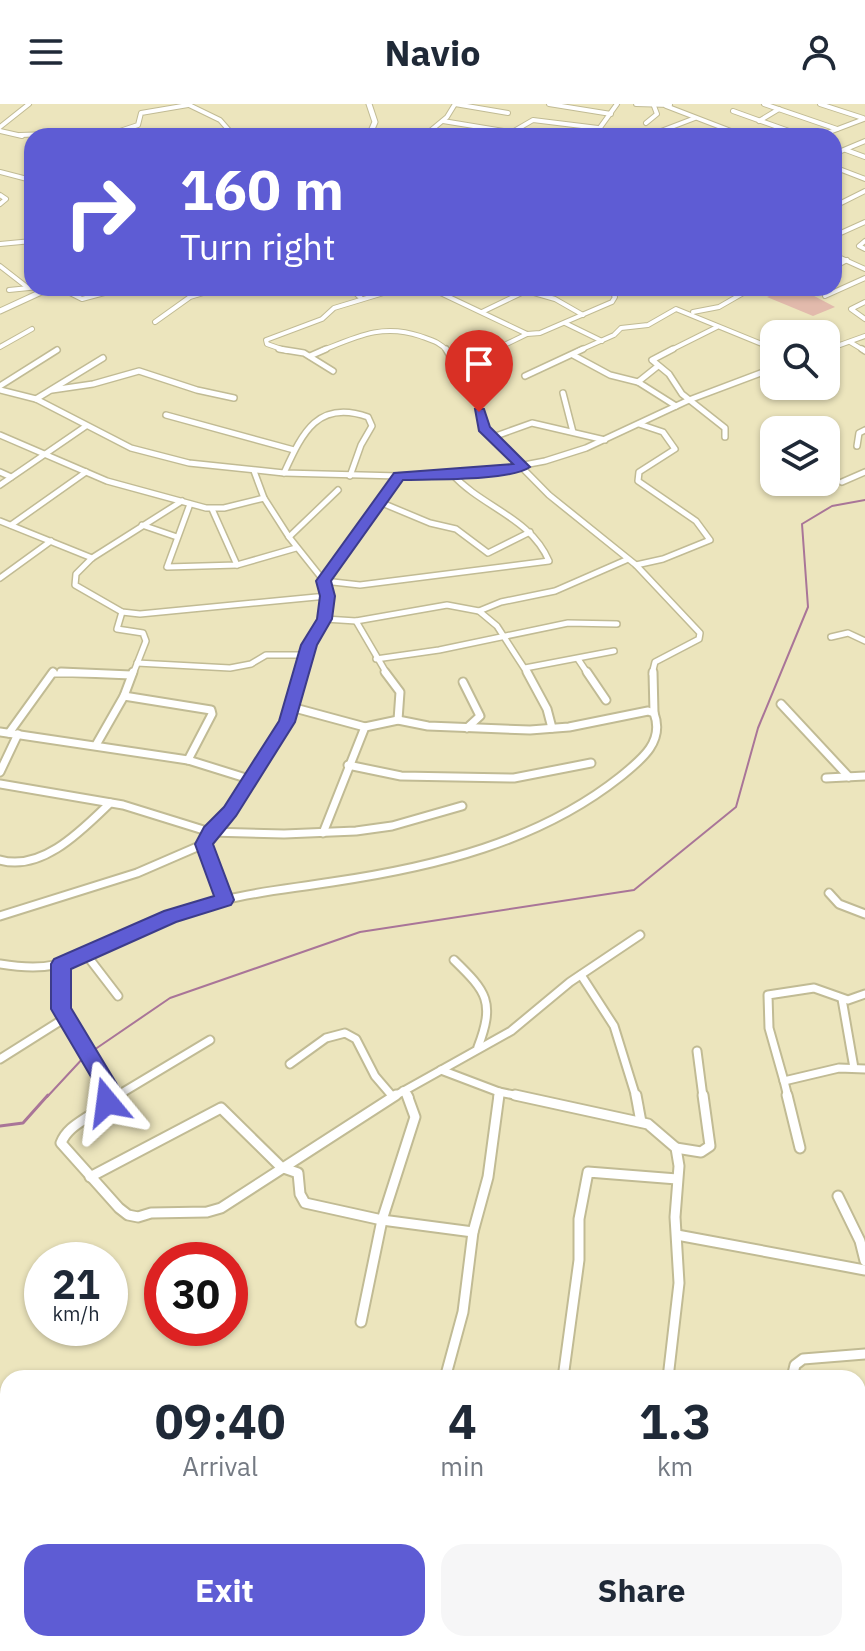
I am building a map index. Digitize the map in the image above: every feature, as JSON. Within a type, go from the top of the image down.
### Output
[{"type":"main road","points":[[369,104],[375,122],[372,128]]},
{"type":"main road","points":[[0,311],[33,296]]},
{"type":"street","points":[[0,129],[29,104]]},
{"type":"street","points":[[128,128],[138,125],[141,113],[188,104],[220,120],[227,128]]},
{"type":"street","points":[[434,128],[455,104],[508,113]]},
{"type":"street","points":[[549,104],[611,114]]},
{"type":"street","points":[[519,128],[533,120],[598,128],[617,104]]},
{"type":"street","points":[[636,104],[669,105],[722,128]]},
{"type":"street","points":[[764,104],[834,128]]},
{"type":"street","points":[[820,104],[864,119]]},
{"type":"street","points":[[646,123],[657,114],[654,106]]},
{"type":"street","points":[[759,121],[779,109]]},
{"type":"street","points":[[733,111],[780,128]]},
{"type":"street","points":[[673,128],[695,118]]},
{"type":"street","points":[[840,128],[864,119]]},
{"type":"street","points":[[443,121],[493,128]]},
{"type":"street","points":[[0,129],[24,136]]},
{"type":"street","points":[[20,135],[24,135]]},
{"type":"street","points":[[842,151],[865,141]]},
{"type":"street","points":[[846,150],[865,157]]},
{"type":"street","points":[[842,170],[865,179]]},
{"type":"street","points":[[0,172],[24,178]]},
{"type":"street","points":[[842,204],[865,191]]},
{"type":"street","points":[[0,195],[6,199],[0,204]]},
{"type":"street","points":[[842,232],[865,222]]},
{"type":"street","points":[[865,241],[859,246],[865,249]]},
{"type":"street","points":[[0,244],[24,242]]},
{"type":"street","points":[[842,258],[865,269]]},
{"type":"street","points":[[842,263],[847,260]]},
{"type":"street","points":[[0,266],[24,283]]},
{"type":"street","points":[[842,288],[865,278]]},
{"type":"street","points":[[9,290],[24,289]]},
{"type":"street","points":[[155,322],[193,296]]},
{"type":"street","points":[[359,296],[362,299]]},
{"type":"street","points":[[333,371],[310,356],[276,348],[267,344],[266,340],[322,319],[334,308],[372,296]]},
{"type":"street","points":[[447,296],[527,334]]},
{"type":"street","points":[[482,312],[516,296]]},
{"type":"street","points":[[546,296],[583,315]]},
{"type":"street","points":[[310,356],[366,332],[396,328],[439,342],[447,348],[451,358],[469,363],[527,334],[540,333],[583,315],[615,300],[614,296]]},
{"type":"street","points":[[525,376],[602,341],[624,326],[650,324],[673,310],[693,312],[719,307],[738,296]]},
{"type":"street","points":[[865,302],[851,309],[865,319]]},
{"type":"street","points":[[693,312],[717,327],[760,344]]},
{"type":"street","points":[[565,323],[602,341]]},
{"type":"street","points":[[717,327],[652,359],[667,372],[689,400],[725,428],[725,437]]},
{"type":"street","points":[[0,347],[32,329]]},
{"type":"street","points":[[840,345],[865,336]]},
{"type":"street","points":[[850,342],[865,351]]},
{"type":"street","points":[[0,388],[57,350]]},
{"type":"street","points":[[573,355],[610,375],[638,382],[676,406]]},
{"type":"street","points":[[36,399],[103,358]]},
{"type":"street","points":[[638,382],[658,366]]},
{"type":"street","points":[[52,390],[93,384],[142,371],[197,390],[234,398]]},
{"type":"street","points":[[0,388],[36,399],[131,448],[189,463],[284,473],[399,476],[523,467],[605,440],[689,400],[760,373]]},
{"type":"street","points":[[563,393],[573,432]]},
{"type":"street","points":[[284,473],[308,427],[351,411],[368,417],[372,426],[361,445],[350,476]]},
{"type":"street","points":[[0,964],[19,967],[61,964],[171,917],[225,900],[420,865],[521,835],[557,820],[609,786],[644,756],[656,739],[659,726],[654,713],[652,670],[655,662],[701,636],[636,565],[549,495],[483,428],[479,412]]},
{"type":"street","points":[[166,415],[294,450]]},
{"type":"street","points":[[493,437],[532,423],[605,440]]},
{"type":"street","points":[[636,565],[663,559],[710,540],[696,521],[638,481],[639,472],[675,449],[663,432],[639,424]]},
{"type":"street","points":[[0,485],[86,426]]},
{"type":"street","points":[[857,446],[859,433],[865,430]]},
{"type":"street","points":[[0,435],[86,472],[190,504],[212,509],[264,498]]},
{"type":"street","points":[[0,916],[137,873],[204,844],[210,832],[230,811],[281,732],[309,645],[325,619],[327,596],[324,581],[296,548],[264,498],[254,471]]},
{"type":"street","points":[[0,472],[11,477]]},
{"type":"street","points":[[0,528],[86,472]]},
{"type":"street","points":[[842,482],[865,472]]},
{"type":"street","points":[[324,581],[360,585],[549,561],[542,541],[462,485],[452,474]]},
{"type":"street","points":[[324,581],[399,476]]},
{"type":"street","points":[[289,537],[338,490]]},
{"type":"street","points":[[182,501],[92,558],[76,574],[75,585],[122,612],[176,612],[327,596]]},
{"type":"street","points":[[382,503],[430,523],[456,529],[488,553],[492,561],[478,571]]},
{"type":"street","points":[[190,504],[167,567],[237,565],[296,548]]},
{"type":"street","points":[[212,509],[237,565]]},
{"type":"street","points":[[6,523],[92,558]]},
{"type":"street","points":[[142,525],[177,537]]},
{"type":"street","points":[[488,553],[530,532]]},
{"type":"street","points":[[0,578],[51,541]]},
{"type":"street","points":[[479,611],[501,602],[555,591],[626,560]]},
{"type":"street","points":[[325,619],[356,621],[447,605],[488,615],[525,668],[547,709],[552,728]]},
{"type":"street","points":[[96,745],[124,696],[145,636],[117,629],[122,612]]},
{"type":"street","points":[[356,621],[366,633],[376,659],[399,687],[403,704],[398,720]]},
{"type":"street","points":[[376,659],[439,650],[568,623],[617,624]]},
{"type":"street","points":[[831,637],[836,633],[851,633],[865,641]]},
{"type":"street","points":[[525,668],[614,651]]},
{"type":"street","points":[[137,663],[230,668],[251,664],[266,655],[306,655]]},
{"type":"street","points":[[578,659],[606,700]]},
{"type":"street","points":[[0,772],[14,734],[53,672],[131,675]]},
{"type":"street","points":[[463,682],[480,716],[467,728]]},
{"type":"street","points":[[124,696],[211,710],[212,714],[188,760]]},
{"type":"street","points":[[781,704],[849,777]]},
{"type":"street","points":[[291,707],[365,727],[398,720],[467,728],[552,728],[648,711],[654,713]]},
{"type":"street","points":[[323,833],[365,727]]},
{"type":"street","points":[[0,732],[188,760],[249,779]]},
{"type":"street","points":[[348,765],[401,776],[499,778],[591,763]]},
{"type":"street","points":[[826,778],[865,776]]},
{"type":"street","points":[[0,784],[110,803],[210,832],[323,833],[392,826],[462,806]]},
{"type":"street","points":[[0,860],[17,865],[33,860],[70,838],[110,803]]},
{"type":"street","points":[[204,844],[225,900]]},
{"type":"street","points":[[829,893],[839,904],[865,914]]},
{"type":"street","points":[[210,1040],[76,1122],[62,1136],[61,1143],[65,1150],[128,1215],[138,1217],[151,1213],[214,1211],[393,1097],[511,1031],[581,975],[640,935]]},
{"type":"street","points":[[85,953],[118,996]]},
{"type":"street","points":[[454,960],[479,985],[491,1006],[490,1019],[478,1047]]},
{"type":"street","points":[[61,964],[60,1000],[65,1018],[110,1091],[107,1102]]},
{"type":"street","points":[[581,975],[600,998],[617,1029],[634,1075],[641,1122]]},
{"type":"street","points":[[800,1148],[777,1053],[766,1026],[768,995],[814,988],[842,999],[865,994]]},
{"type":"street","points":[[842,999],[854,1068]]},
{"type":"street","points":[[0,1059],[65,1018]]},
{"type":"street","points":[[290,1064],[329,1037],[340,1032],[349,1033],[359,1042],[374,1073],[393,1097]]},
{"type":"street","points":[[676,1148],[701,1152],[710,1146],[697,1051]]},
{"type":"street","points":[[784,1081],[825,1070],[865,1069]]},
{"type":"street","points":[[441,1070],[499,1092],[641,1122],[666,1136],[676,1148],[678,1301],[669,1370]]},
{"type":"street","points":[[361,1322],[382,1220],[415,1117],[411,1099],[403,1091]]},
{"type":"street","points":[[447,1370],[463,1312],[473,1232],[488,1177],[499,1092]]},
{"type":"street","points":[[90,1177],[221,1108],[281,1167],[300,1175],[300,1194],[305,1203],[382,1220],[473,1232]]},
{"type":"street","points":[[564,1370],[579,1260],[579,1219],[588,1172],[677,1179]]},
{"type":"street","points":[[838,1196],[860,1241],[865,1261]]},
{"type":"street","points":[[677,1235],[865,1270]]},
{"type":"street","points":[[794,1370],[803,1359],[865,1354]]},
{"type":"shaded area","points":[[814,296],[835,307],[813,316],[767,297]]},
{"type":"waterway","points":[[91,1052],[170,998],[360,932],[634,890],[736,807],[758,728],[808,607],[802,524],[832,506],[865,500]]},
{"type":"waterway","points":[[47,1097],[85,1056]]},
{"type":"waterway","points":[[0,1126],[23,1123],[48,1095]]},
{"type":"route","points":[[107,1102],[110,1091],[61,1009],[61,964],[171,917],[225,900],[204,844],[210,832],[230,811],[287,722],[309,645],[325,619],[327,596],[324,581],[399,476],[523,467],[483,428],[479,412]]}]
